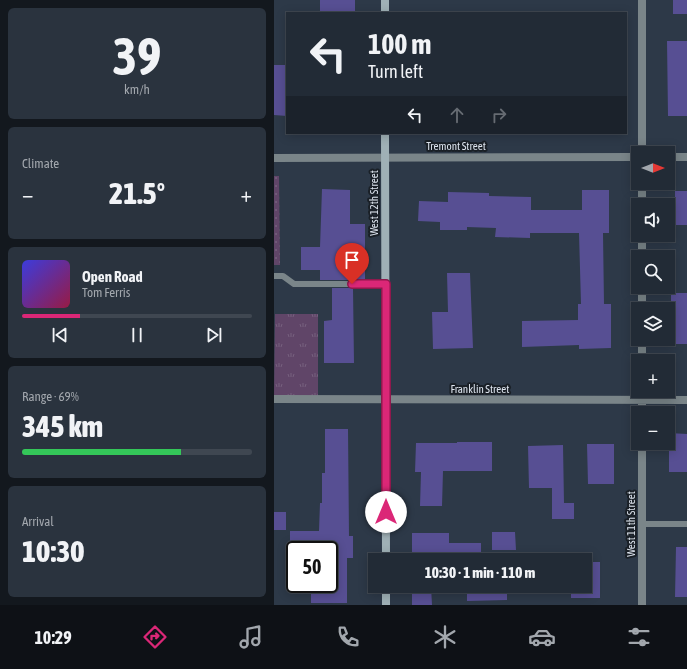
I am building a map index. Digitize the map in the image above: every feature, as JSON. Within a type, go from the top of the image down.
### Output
[{"type":"main road","points":[[385,0],[385,12]]},
{"type":"main road","name":"West 12th Street","points":[[385,134],[386,553]]},
{"type":"main road","points":[[386,593],[386,605]]},
{"type":"street","points":[[642,0],[642,146]]},
{"type":"street","name":"Tremont Street","points":[[274,158],[631,157]]},
{"type":"street","points":[[675,157],[687,157]]},
{"type":"street","name":"Franklin Street","points":[[274,399],[386,400],[631,395]]},
{"type":"street","name":"Franklin Street","points":[[669,398],[687,400]]},
{"type":"street","name":"West 11th Street","points":[[642,450],[642,605]]},
{"type":"lane","points":[[274,276],[283,276],[294,284],[386,284]]},
{"type":"lane","points":[[642,524],[687,524]]},
{"type":"green space","points":[[274,176],[279,176],[280,265],[274,265]]},
{"type":"green space","points":[[275,314],[318,314],[318,399],[274,399]]},
{"type":"building","points":[[320,0],[355,0],[355,12],[320,12]]},
{"type":"building","points":[[673,0],[687,0],[687,14],[673,14]]},
{"type":"building","points":[[667,41],[687,41],[687,116],[668,116]]},
{"type":"building","points":[[274,65],[286,65],[286,116],[274,115]]},
{"type":"building","points":[[322,189],[350,190],[350,224],[365,224],[365,280],[320,280],[320,270],[301,270],[301,247],[320,247]]},
{"type":"building","points":[[582,190],[609,190],[609,233],[603,233],[604,304],[611,304],[611,348],[579,349],[579,345],[522,347],[522,321],[578,320],[578,304],[581,304],[579,233],[530,233],[530,238],[495,237],[496,228],[467,227],[467,230],[440,230],[440,222],[418,221],[419,201],[448,202],[448,192],[489,193],[489,196],[531,197],[531,210],[582,210]]},
{"type":"building","points":[[675,191],[687,191],[687,225],[675,225]]},
{"type":"building","points":[[447,273],[470,273],[473,348],[433,349],[432,312],[448,312]]},
{"type":"building","points":[[332,288],[353,288],[354,363],[324,363],[324,321],[332,320]]},
{"type":"building","points":[[687,293],[687,344],[675,344],[675,302],[671,302],[671,294]]},
{"type":"building","points":[[325,429],[348,429],[349,536],[353,536],[353,558],[347,558],[347,603],[311,603],[311,593],[338,593],[338,541],[290,541],[290,531],[319,531],[320,503],[322,503],[322,473],[325,473]]},
{"type":"building","points":[[675,433],[687,434],[687,472],[669,472],[669,450],[675,450]]},
{"type":"building","points":[[492,442],[492,471],[443,471],[442,506],[420,506],[421,472],[415,472],[416,443]]},
{"type":"building","points":[[587,444],[614,444],[614,484],[588,484]]},
{"type":"building","points":[[563,445],[564,503],[574,503],[574,519],[552,519],[552,488],[529,488],[528,446]]},
{"type":"building","points":[[274,512],[286,512],[286,530],[274,530]]},
{"type":"building","points":[[492,532],[515,532],[516,550],[492,550]]},
{"type":"building","points":[[412,533],[449,533],[449,543],[481,543],[481,553],[412,553]]},
{"type":"building","points":[[676,547],[687,547],[687,597],[675,597]]},
{"type":"building","points":[[592,562],[600,562],[600,598],[571,598],[571,593],[592,593]]},
{"type":"building","points":[[412,593],[431,593],[432,605],[412,605]]},
{"type":"building","points":[[467,593],[507,593],[507,600],[467,601]]},
{"type":"route","points":[[352,284],[386,284],[386,512]]}]
